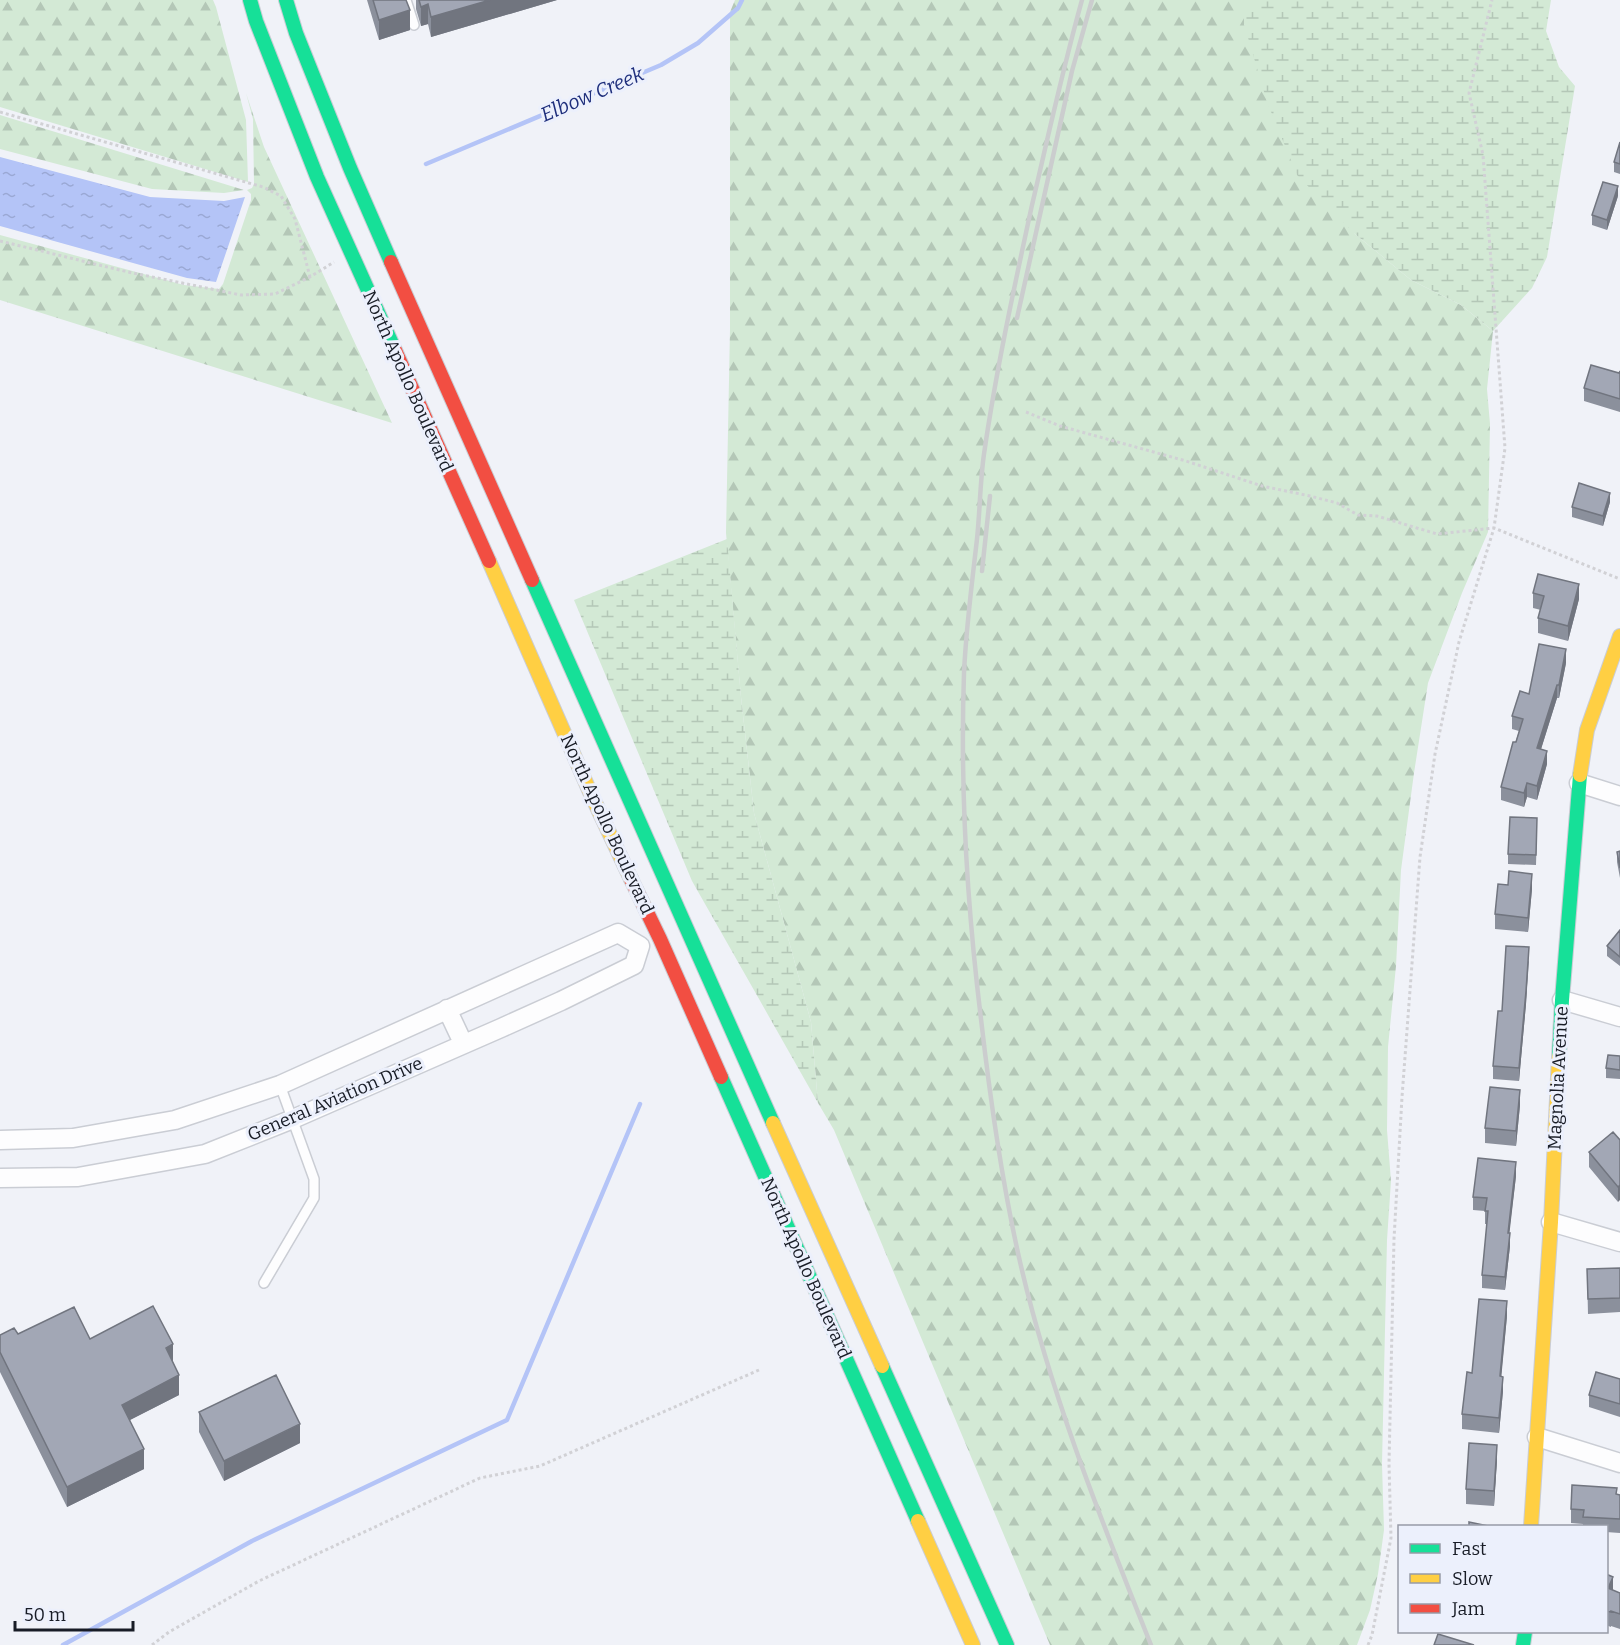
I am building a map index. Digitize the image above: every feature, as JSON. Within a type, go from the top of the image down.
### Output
[{"type":"street","name":"North Apollo Boulevard","points":[[250,0],[256,21],[317,177],[590,792],[660,939],[973,1645]]},
{"type":"street","name":"North Apollo Boulevard","points":[[286,0],[296,33],[350,168],[686,929],[1007,1645]]},
{"type":"street","name":"Magnolia Avenue","points":[[1531,1525],[1551,1222],[1562,1000],[1579,783],[1587,730],[1620,636]]},
{"type":"street","points":[[1579,783],[1620,796]]},
{"type":"street","points":[[640,946],[686,929]]},
{"type":"street","name":"General Aviation Drive","points":[[0,1140],[73,1138],[175,1120],[280,1085],[618,933],[640,946],[634,965],[561,1001],[293,1119],[205,1154],[78,1177],[0,1178]]},
{"type":"street","points":[[1562,1000],[1620,1017]]},
{"type":"street","points":[[447,1009],[463,1043]]},
{"type":"street","points":[[1551,1222],[1620,1242]]},
{"type":"street","points":[[1537,1437],[1620,1463]]},
{"type":"lane","points":[[406,0],[414,25]]},
{"type":"lane","points":[[264,1283],[314,1198],[314,1179],[280,1085]]},
{"type":"path","points":[[1368,1645],[1372,1635],[1391,1538],[1389,1464],[1394,1239],[1420,857],[1435,754],[1459,642],[1494,528],[1505,448],[1483,155],[1469,93],[1492,0]]},
{"type":"path","points":[[0,112],[263,187],[281,196],[295,219],[310,278]]},
{"type":"path","points":[[0,241],[241,296],[275,294],[310,278],[351,252]]},
{"type":"path","points":[[1026,412],[1060,426],[1186,461],[1262,486],[1337,503],[1358,515],[1377,516],[1437,534],[1494,528],[1620,579]]},
{"type":"path","points":[[152,1645],[169,1632],[259,1581],[480,1478],[540,1466],[759,1370]]},
{"type":"green space","points":[[0,0],[213,0],[246,120],[248,182],[0,107]]},
{"type":"green space","points":[[735,0],[1244,0],[1244,24],[1355,234],[1411,280],[1461,305],[1493,331],[1487,389],[1490,424],[1488,532],[1428,683],[1401,870],[1396,966],[1388,1047],[1387,1130],[1391,1181],[1387,1240],[1382,1464],[1384,1530],[1370,1610],[1357,1645],[1050,1645],[834,1130],[818,1103],[811,1022],[754,813],[726,533],[730,329],[730,12]]},
{"type":"green space","points":[[1244,0],[1551,0],[1546,31],[1559,67],[1575,86],[1547,257],[1532,288],[1493,331],[1461,305],[1411,280],[1355,234],[1297,175],[1267,102],[1244,24]]},
{"type":"green space","points":[[246,93],[264,147],[392,423],[0,300],[0,235],[184,285],[219,289],[223,284],[251,200],[251,194],[247,190],[254,184],[253,119]]},
{"type":"green space","points":[[0,115],[244,190],[224,193],[152,189],[0,149]]},
{"type":"green space","points":[[727,539],[754,813],[811,1022],[818,1103],[692,881],[574,600]]},
{"type":"water","points":[[0,157],[150,197],[224,201],[245,197],[216,282],[187,278],[0,226]]},
{"type":"building","points":[[373,0],[406,0],[410,10],[379,20]]},
{"type":"building","points":[[419,0],[490,0],[431,17],[428,4],[421,7]]},
{"type":"building","points":[[1620,142],[1620,164],[1614,162]]},
{"type":"building","points":[[1603,182],[1618,186],[1607,220],[1592,215]]},
{"type":"building","points":[[1591,365],[1619,373],[1620,371],[1620,399],[1584,388]]},
{"type":"building","points":[[1579,483],[1610,493],[1603,516],[1572,507]]},
{"type":"building","points":[[1538,574],[1579,584],[1568,626],[1538,618],[1544,596],[1533,593]]},
{"type":"building","points":[[1539,644],[1566,649],[1559,685],[1557,685],[1537,748],[1547,751],[1537,786],[1527,783],[1524,793],[1501,787],[1513,742],[1516,742],[1523,719],[1512,716],[1520,691],[1529,694]]},
{"type":"building","points":[[1510,817],[1537,818],[1536,855],[1508,854]]},
{"type":"building","points":[[1620,851],[1620,868],[1617,852]]},
{"type":"building","points":[[1509,871],[1532,874],[1528,918],[1495,914],[1498,884],[1508,885]]},
{"type":"building","points":[[1620,930],[1620,957],[1607,946]]},
{"type":"building","points":[[1506,946],[1529,947],[1519,1068],[1493,1066],[1498,1011],[1502,1011]]},
{"type":"building","points":[[1608,1055],[1620,1056],[1620,1070],[1606,1068]]},
{"type":"building","points":[[1490,1087],[1520,1090],[1516,1131],[1485,1128]]},
{"type":"building","points":[[1613,1132],[1620,1140],[1620,1185],[1618,1187],[1589,1152]]},
{"type":"building","points":[[1478,1158],[1516,1162],[1505,1277],[1482,1275],[1488,1211],[1485,1211],[1487,1198],[1473,1197]]},
{"type":"building","points":[[1620,1268],[1620,1298],[1588,1299],[1587,1269]]},
{"type":"building","points":[[1479,1299],[1507,1301],[1500,1376],[1503,1377],[1499,1418],[1462,1414],[1467,1372],[1472,1373]]},
{"type":"building","points":[[153,1306],[173,1344],[166,1348],[179,1375],[122,1405],[144,1449],[67,1487],[0,1352],[0,1335],[14,1328],[18,1334],[74,1307],[90,1339]]},
{"type":"building","points":[[1596,1372],[1620,1379],[1620,1404],[1589,1395]]},
{"type":"building","points":[[276,1375],[300,1424],[224,1461],[199,1412]]},
{"type":"building","points":[[1469,1443],[1497,1445],[1494,1491],[1466,1489]]},
{"type":"building","points":[[1572,1485],[1617,1488],[1616,1494],[1620,1495],[1620,1519],[1583,1517],[1584,1510],[1571,1509]]},
{"type":"building","points":[[1608,1575],[1613,1577],[1608,1588]]},
{"type":"building","points":[[1608,1588],[1620,1593],[1620,1614],[1608,1611]]},
{"type":"building","points":[[1438,1634],[1474,1645],[1434,1645]]},
{"type":"waterway","name":"Elbow Creek","points":[[426,164],[661,65],[698,43],[738,8],[742,0]]},
{"type":"waterway","points":[[63,1645],[252,1541],[507,1420],[640,1104]]},
{"type":"railway","points":[[1082,0],[1025,236],[984,454],[965,656],[964,803],[972,933],[984,1049],[1001,1166],[1018,1253],[1030,1303],[1060,1403],[1094,1500],[1151,1645]]},
{"type":"railway","points":[[1017,318],[1072,71],[1092,0]]},
{"type":"railway","points":[[982,571],[990,496]]},
{"type":"traffic: fast","points":[[250,0],[256,21],[317,177],[394,348]]},
{"type":"traffic: fast","points":[[286,0],[296,33],[350,168],[391,262]]},
{"type":"traffic: fast","points":[[532,580],[773,1123]]},
{"type":"traffic: fast","points":[[1559,1057],[1580,775]]},
{"type":"traffic: fast","points":[[721,1077],[918,1521]]},
{"type":"traffic: fast","points":[[882,1366],[1007,1645]]},
{"type":"traffic: fast","points":[[1523,1645],[1525,1633]]},
{"type":"traffic: slow","points":[[489,561],[590,792],[631,879]]},
{"type":"traffic: slow","points":[[1580,775],[1587,730],[1620,636]]},
{"type":"traffic: slow","points":[[1531,1525],[1551,1222],[1559,1057]]},
{"type":"traffic: slow","points":[[773,1123],[882,1366]]},
{"type":"traffic: slow","points":[[918,1521],[973,1645]]},
{"type":"traffic: jam","points":[[391,262],[532,580]]},
{"type":"traffic: jam","points":[[394,348],[489,561]]},
{"type":"traffic: jam","points":[[631,879],[721,1077]]}]
